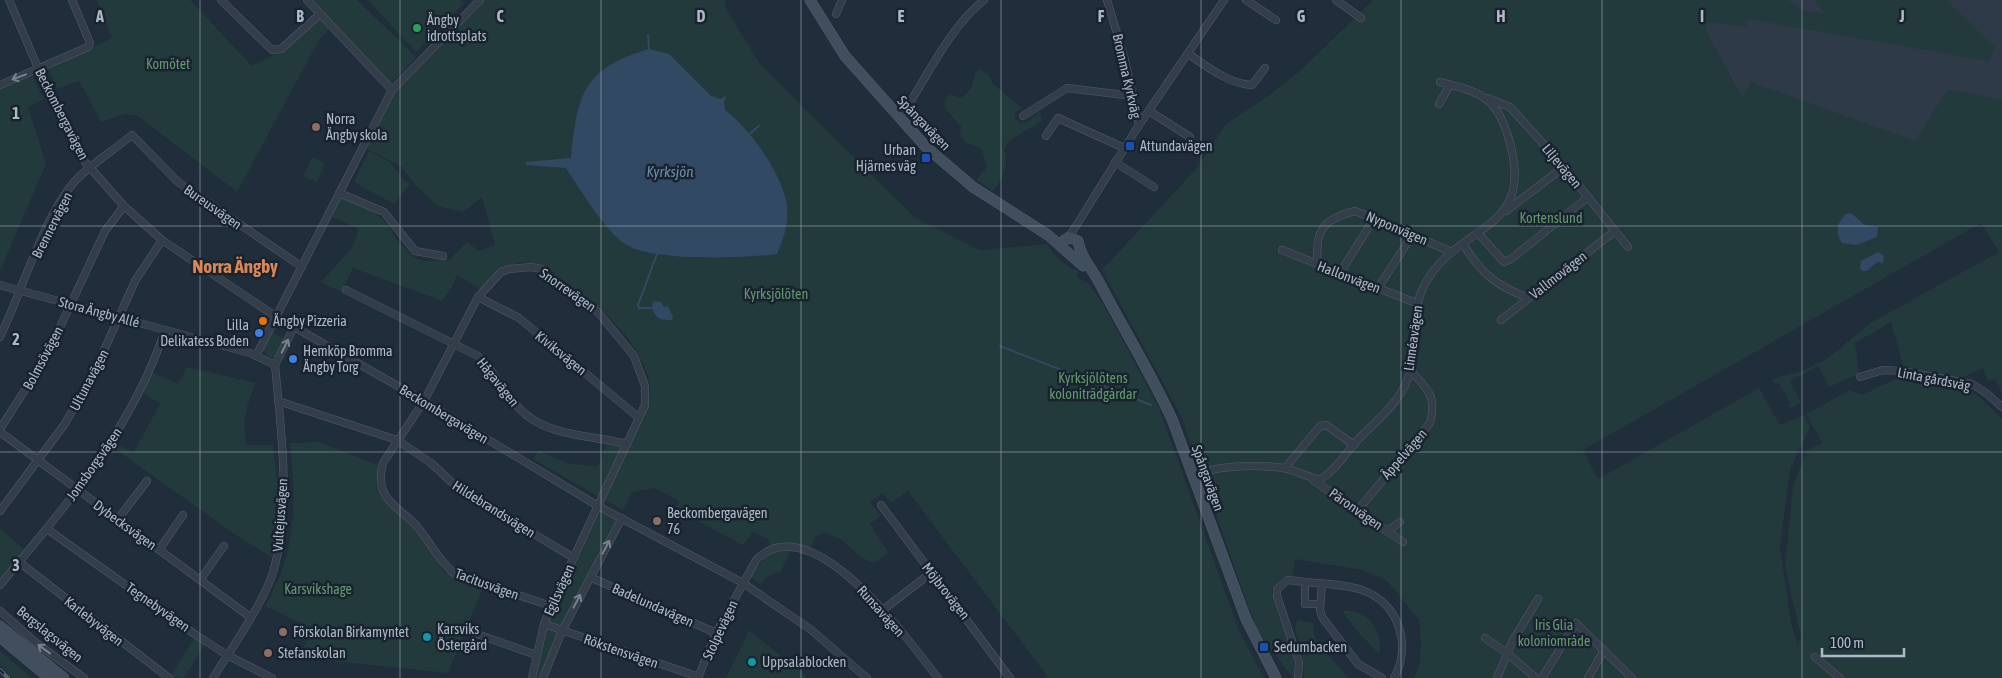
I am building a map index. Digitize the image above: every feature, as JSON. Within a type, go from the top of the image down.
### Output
[{"type":"street","name":"Beckombergavägen","points":[[10,0],[39,70],[90,168],[124,206],[162,240],[275,316],[424,401],[598,506],[743,583],[810,629],[867,678]]},
{"type":"street","points":[[0,85],[39,70],[88,47],[90,43],[72,0]]},
{"type":"street","points":[[221,0],[272,50],[281,49],[320,14]]},
{"type":"street","points":[[306,0],[392,90]]},
{"type":"street","points":[[256,356],[392,90],[480,0]]},
{"type":"street","name":"Spångavägen","points":[[810,0],[845,56],[926,147],[973,187],[1048,235],[1070,244],[1077,258],[1104,292],[1160,393],[1246,619],[1276,678]]},
{"type":"street","points":[[836,14],[842,0]]},
{"type":"street","points":[[900,118],[947,44],[970,13],[984,0]]},
{"type":"street","name":"Bromma Kyrkväg","points":[[1070,244],[1079,218],[1139,125],[1107,0]]},
{"type":"street","points":[[1139,125],[1224,0]]},
{"type":"street","points":[[1246,0],[1276,20]]},
{"type":"street","points":[[1336,0],[1361,18]]},
{"type":"street","points":[[1188,54],[1239,84],[1252,85],[1265,68]]},
{"type":"street","points":[[1440,82],[1474,91],[1486,98],[1503,120],[1514,155],[1513,194],[1504,212]]},
{"type":"street","points":[[1439,104],[1450,85]]},
{"type":"street","points":[[1023,116],[1068,88],[1133,96]]},
{"type":"street","name":"Liljevägen","points":[[1486,98],[1510,107],[1564,167],[1628,247]]},
{"type":"street","name":"Bromma Kyrkväg","points":[[1149,111],[1190,137]]},
{"type":"street","points":[[1046,136],[1058,118],[1124,148]]},
{"type":"street","name":"Brennervägen","points":[[0,338],[58,206],[74,182],[132,135]]},
{"type":"street","name":"Bureusvägen","points":[[132,135],[178,182],[302,267]]},
{"type":"street","points":[[1115,162],[1154,186]]},
{"type":"street","name":"Linnéavägen","points":[[1309,477],[1320,480],[1331,473],[1354,444],[1398,397],[1411,370],[1416,303],[1424,285],[1452,252],[1564,167]]},
{"type":"street","points":[[339,193],[384,212],[415,251],[443,256]]},
{"type":"street","points":[[1478,232],[1504,262],[1511,259],[1588,197]]},
{"type":"street","name":"Bolmsövägen","points":[[0,431],[46,357],[96,245],[104,231],[124,206]]},
{"type":"street","name":"Nyponvägen","points":[[1318,265],[1316,245],[1320,232],[1331,220],[1355,211],[1375,217],[1452,252]]},
{"type":"street","points":[[1340,273],[1375,217]]},
{"type":"street","name":"Vallmovägen","points":[[1500,320],[1615,231]]},
{"type":"street","points":[[1378,288],[1413,234]]},
{"type":"street","name":"Ultunavägen","points":[[0,510],[64,425],[92,377],[135,281],[162,240]]},
{"type":"street","points":[[1463,244],[1475,263],[1489,278],[1503,288],[1528,298]]},
{"type":"street","name":"Hallonvägen","points":[[1282,250],[1416,303]]},
{"type":"street","name":"Snorrevägen","points":[[424,401],[478,297],[501,272],[509,269],[531,267],[542,269],[570,295],[597,311],[630,351],[642,373],[646,396],[627,444],[598,506]]},
{"type":"street","name":"Stora Ängby Allé","points":[[0,285],[256,356],[275,365]]},
{"type":"street","name":"Hågavägen","points":[[346,290],[454,342],[484,361],[520,409],[543,426],[569,434],[598,437],[627,444]]},
{"type":"street","name":"Kiviksvägen","points":[[478,297],[519,318],[638,418]]},
{"type":"street","points":[[275,365],[294,327]]},
{"type":"street","name":"Jomsborgsvägen","points":[[0,585],[78,490],[133,406],[166,330]]},
{"type":"street","name":"Vultejusvägen","points":[[213,678],[250,617],[275,567],[282,523],[283,472],[275,365]]},
{"type":"street","name":"Äppelvägen","points":[[1358,510],[1430,423],[1434,410],[1433,398],[1411,370]]},
{"type":"street","name":"Linta gårdsväg","points":[[1860,377],[1883,370],[1900,371],[1972,384],[2002,407]]},
{"type":"street","name":"Hildebrandsvägen","points":[[278,401],[397,440],[431,463],[458,489],[574,558]]},
{"type":"street","name":"Tacitusvägen","points":[[424,401],[397,440],[381,470],[384,493],[416,524],[442,564],[455,574],[551,606]]},
{"type":"street","points":[[1284,468],[1320,426],[1326,425],[1354,444]]},
{"type":"street","name":"Dybecksvägen","points":[[0,431],[250,617]]},
{"type":"street","points":[[1192,474],[1230,467],[1284,468],[1309,477]]},
{"type":"street","name":"Päronvägen","points":[[1309,477],[1403,542]]},
{"type":"street","points":[[118,520],[148,481]]},
{"type":"street","name":"Möjbrovägen","points":[[881,505],[1010,678]]},
{"type":"street","name":"Egilsvägen","points":[[532,678],[544,624],[598,506]]},
{"type":"street","points":[[159,550],[183,516]]},
{"type":"street","name":"Egilsvägen","points":[[544,678],[562,631],[622,518]]},
{"type":"street","points":[[1387,531],[1400,522]]},
{"type":"street","name":"Tegnebyvägen","points":[[47,529],[227,655],[272,678]]},
{"type":"street","points":[[200,580],[224,546]]},
{"type":"street","name":"Runsavägen","points":[[743,583],[756,560],[764,552],[778,546],[795,547],[822,559],[859,585],[884,609],[938,678]]},
{"type":"street","name":"Karlebyvägen","points":[[19,562],[170,678]]},
{"type":"street","points":[[884,609],[931,573]]},
{"type":"street","name":"Badelundavägen","points":[[590,577],[716,633]]},
{"type":"street","points":[[1298,678],[1299,662],[1277,596],[1278,589],[1288,580],[1362,590],[1382,601],[1396,618],[1402,634],[1403,651],[1401,666],[1394,678]]},
{"type":"street","points":[[1305,582],[1304,604],[1320,604]]},
{"type":"street","name":"Stolpevägen","points":[[698,677],[716,633],[743,583]]},
{"type":"street","points":[[1322,584],[1320,604],[1322,617],[1358,664],[1382,678]]},
{"type":"street","points":[[1497,678],[1507,653],[1538,598]]},
{"type":"street","name":"Bergslagsvägen","points":[[0,611],[35,642],[84,678]]},
{"type":"street","points":[[1542,678],[1576,623],[1631,678]]},
{"type":"street","name":"Rökstensvägen","points":[[544,624],[698,677]]},
{"type":"street","name":"Bergslagsvägen","points":[[0,626],[64,678]]},
{"type":"street","points":[[474,633],[536,655]]},
{"type":"street","points":[[0,638],[49,678]]},
{"type":"street","points":[[1485,638],[1507,653],[1536,678]]},
{"type":"street","points":[[1588,678],[1604,650]]},
{"type":"street","points":[[1815,657],[1840,678]]},
{"type":"shaded area","points":[[1713,0],[2002,0],[2002,207],[1742,98],[1705,30],[1707,12]]},
{"type":"green space","name":"Komötet","points":[[97,0],[190,0],[252,66],[287,48],[319,17],[329,29],[319,40],[237,192],[138,116],[125,114],[101,122],[79,81],[57,89],[48,68],[112,38]]},
{"type":"green space","points":[[309,0],[357,0],[416,57],[391,84]]},
{"type":"green space","name":"Ängby idrottsplats","points":[[368,0],[461,0],[464,3],[416,52]]},
{"type":"green space","name":"Kyrksjölöten","points":[[484,0],[725,0],[726,9],[760,64],[914,217],[980,250],[1047,244],[1069,267],[1078,270],[1077,277],[1089,284],[1103,304],[1159,408],[1240,633],[1264,678],[1044,678],[1047,676],[908,491],[891,503],[882,493],[870,503],[881,515],[870,524],[888,552],[878,561],[870,562],[858,555],[842,540],[826,533],[816,536],[809,550],[790,545],[771,547],[768,539],[753,532],[743,545],[675,509],[679,501],[655,488],[632,492],[623,510],[604,500],[631,443],[649,397],[648,376],[637,351],[620,328],[601,309],[564,285],[552,271],[544,266],[529,263],[513,264],[493,276],[480,289],[457,275],[451,289],[442,301],[353,268],[341,292],[321,282],[352,248],[359,229],[332,217],[342,197],[365,205],[387,223],[397,240],[413,257],[425,261],[450,259],[467,242],[479,251],[495,245],[482,197],[463,212],[438,206],[415,185],[401,166],[363,147],[395,91]]},
{"type":"green space","points":[[1373,0],[1788,0],[1802,10],[1826,14],[1814,0],[1946,0],[1995,48],[1989,61],[1748,19],[1746,26],[1707,22],[1705,30],[1742,98],[1751,82],[1915,141],[1948,89],[2002,100],[2002,393],[1995,379],[1988,381],[1983,368],[1959,379],[1904,369],[1891,322],[1855,343],[1859,374],[1829,387],[1818,366],[1790,381],[1801,402],[1791,408],[1787,405],[1790,403],[1779,383],[1775,385],[1772,381],[1778,377],[1801,372],[1828,358],[1870,323],[1999,252],[1981,223],[1583,450],[1598,479],[1759,388],[1780,425],[1804,415],[1810,427],[1790,469],[1780,547],[1791,623],[1798,645],[1801,637],[1785,567],[1793,486],[1807,450],[1822,443],[1806,414],[1850,390],[1862,395],[1900,377],[1976,394],[2002,418],[2002,678],[1414,678],[1420,663],[1419,620],[1387,581],[1362,570],[1295,559],[1292,578],[1283,578],[1272,589],[1293,660],[1293,678],[1257,631],[1182,418],[1102,270],[1195,170],[1226,124],[1267,97],[1301,70]]},
{"type":"green space","points":[[979,70],[986,73],[992,83],[1022,108],[1015,113],[1016,119],[1021,123],[1029,121],[1040,111],[1042,121],[1009,141],[1004,150],[1006,166],[993,191],[976,180],[987,167],[981,149],[965,142],[960,135],[961,126],[945,109],[944,102],[949,94],[961,98],[971,89],[975,73]]},
{"type":"green space","points":[[32,75],[44,99],[28,107],[46,164],[0,271],[0,88]]},
{"type":"green space","points":[[369,151],[390,162],[402,178],[410,184],[394,204],[354,182]]},
{"type":"green space","points":[[312,157],[325,163],[317,182],[303,176]]},
{"type":"green space","points":[[272,331],[278,336],[285,337],[275,357],[269,358],[263,350]]},
{"type":"green space","points":[[187,367],[256,383],[246,413],[245,437],[247,445],[273,445],[279,516],[278,530],[271,557],[233,533],[111,446],[113,442],[133,453],[160,404],[142,392],[152,372],[178,384]]},
{"type":"green space","name":"Karsvikshage","points":[[319,442],[378,465],[377,483],[380,496],[413,525],[444,572],[483,587],[448,673],[313,659],[299,654],[310,636],[301,623],[265,606],[276,586],[289,547],[293,507],[290,443]]},
{"type":"green space","points":[[607,442],[620,446],[620,450],[599,497],[533,459],[539,451],[570,464],[598,466]]},
{"type":"green space","points":[[601,510],[618,519],[541,678],[535,678],[550,617]]},
{"type":"green space","points":[[0,528],[26,551],[0,581]]},
{"type":"green space","points":[[792,549],[781,571],[766,577],[761,585],[750,577],[767,557],[778,551]]},
{"type":"green space","points":[[1342,611],[1351,611],[1359,614],[1366,617],[1372,623],[1379,637],[1379,654],[1358,632]]},
{"type":"green space","points":[[1297,620],[1313,623],[1315,639],[1348,678],[1304,678],[1302,648],[1295,631]]},
{"type":"green space","points":[[749,630],[801,672],[808,678],[726,678]]},
{"type":"green space","points":[[196,635],[207,641],[184,678],[170,677]]},
{"type":"green space","points":[[0,651],[32,678],[12,678],[0,665]]},
{"type":"water","name":"Kyrksjön","points":[[649,49],[669,54],[711,96],[720,99],[726,96],[724,102],[725,110],[745,128],[764,153],[779,179],[787,205],[785,230],[777,254],[743,257],[699,257],[655,254],[638,250],[625,244],[609,230],[566,168],[526,165],[526,162],[571,158],[576,117],[588,87],[597,75],[610,65]]},
{"type":"water","points":[[1851,213],[1865,225],[1878,227],[1877,237],[1856,245],[1842,243],[1838,235],[1839,224],[1846,214]]},
{"type":"water","points":[[1878,252],[1884,256],[1883,263],[1877,262],[1867,271],[1862,271],[1860,268],[1861,261]]},
{"type":"water","points":[[654,301],[661,302],[664,307],[668,306],[673,317],[672,320],[660,319],[654,313],[652,305]]},
{"type":"waterway","points":[[648,35],[649,49]]},
{"type":"waterway","points":[[748,135],[759,126]]},
{"type":"waterway","points":[[652,308],[639,308],[638,305],[657,254]]},
{"type":"waterway","points":[[1000,346],[1151,405]]},
{"type":"railway","points":[[0,670],[8,678]]},
{"type":"place","name":"Ängby idrottsplats","points":[[417,28]]},
{"type":"place","name":"Norra Ängby skola","points":[[316,127]]},
{"type":"place","name":"Attundavägen","points":[[1130,146]]},
{"type":"place","name":"Urban Hjärnes väg","points":[[926,158]]},
{"type":"place","name":"Ängby Pizzeria","points":[[263,321]]},
{"type":"place","name":"Lilla Delikatess Boden","points":[[259,333]]},
{"type":"place","name":"Hemköp Bromma Ängby Torg","points":[[293,359]]},
{"type":"place","name":"Beckombergavägen 76","points":[[657,521]]},
{"type":"place","name":"Förskolan Birkamyntet","points":[[283,632]]},
{"type":"place","name":"Karsviks Östergård","points":[[427,637]]},
{"type":"place","name":"Sedumbacken","points":[[1264,647]]},
{"type":"place","name":"Stefanskolan","points":[[268,653]]},
{"type":"place","name":"Uppsalablocken","points":[[752,662]]},
{"type":"district","name":"Norra Ängby","points":[[235,266]]},
{"type":"park label","name":"Kortenslund","points":[[1551,218]]},
{"type":"park label","name":"Kyrksjölötens koloniträdgårdar","points":[[1093,386]]},
{"type":"park label","name":"Iris Glia koloniområde","points":[[1554,634]]}]
